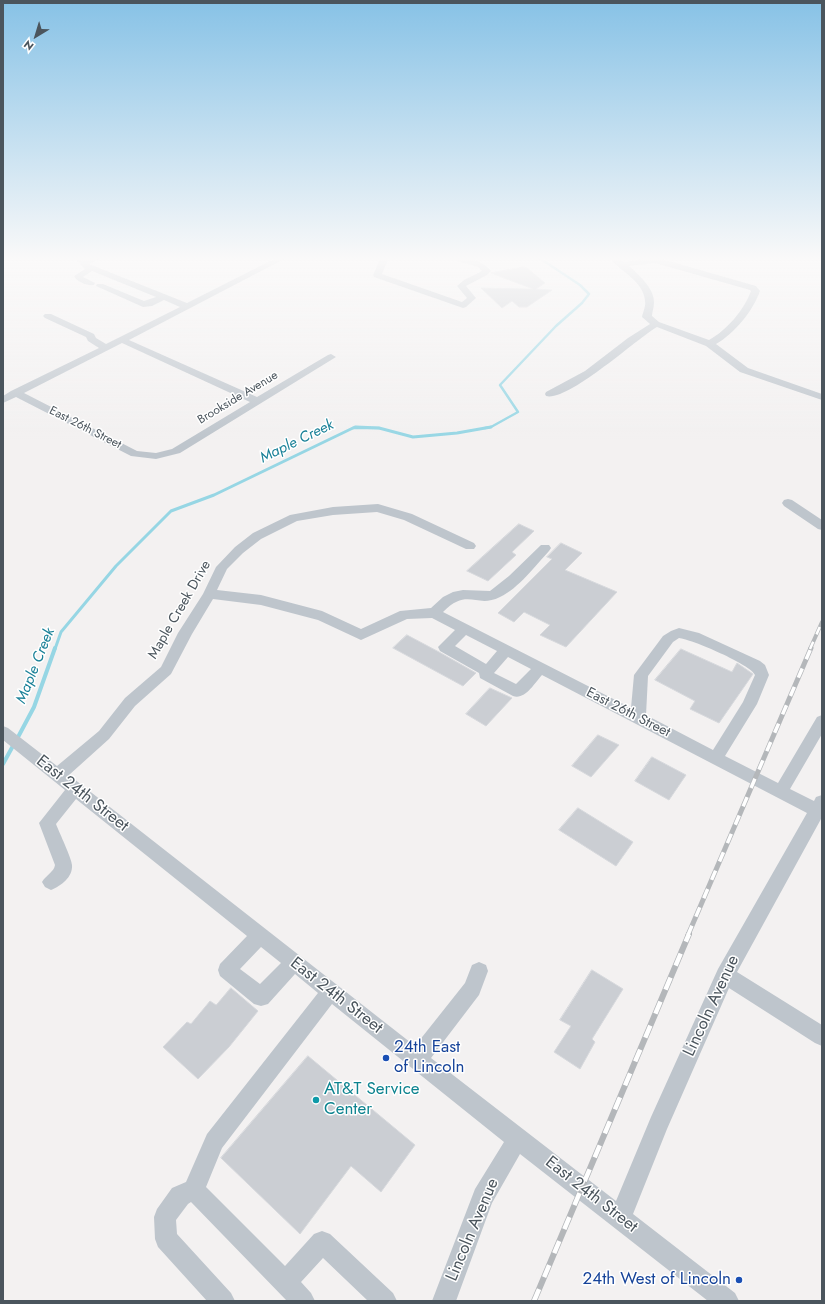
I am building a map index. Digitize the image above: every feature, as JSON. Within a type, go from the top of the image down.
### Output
[{"type":"street","points":[[52,318],[91,336],[91,340],[106,348]]},
{"type":"street","points":[[3,400],[164,318]]},
{"type":"street","points":[[648,318],[656,324],[709,344],[725,355],[733,365],[822,398]]},
{"type":"street","points":[[709,344],[719,339],[735,324],[739,318]]},
{"type":"street","points":[[550,394],[594,370],[645,330],[656,324]]},
{"type":"street","points":[[122,340],[257,401]]},
{"type":"street","name":"Brookside Avenue","points":[[156,456],[176,451],[331,357]]},
{"type":"street","name":"East 26th Street","points":[[15,393],[135,454],[156,456]]},
{"type":"street","points":[[788,503],[822,526]]},
{"type":"street","name":"Maple Creek Drive","points":[[58,775],[104,735],[130,702],[166,670],[185,633],[209,594],[222,567],[239,550],[257,536],[294,518],[333,510],[378,508],[408,517],[470,546]]},
{"type":"street","points":[[209,594],[261,600],[322,616],[361,635],[405,614],[434,614],[453,596],[466,594],[481,596],[494,595],[504,588],[546,548]]},
{"type":"street","name":"East 26th Street","points":[[434,614],[781,791],[820,808]]},
{"type":"street","points":[[464,629],[445,647],[487,671]]},
{"type":"street","points":[[638,718],[639,686],[641,675],[673,634],[680,633],[694,637],[755,665],[760,669],[762,675],[750,704],[716,758]]},
{"type":"street","points":[[506,650],[484,674],[518,692],[540,668]]},
{"type":"street","points":[[781,791],[822,721]]},
{"type":"street","name":"East 24th Street","points":[[3,732],[517,1139],[727,1301]]},
{"type":"street","points":[[51,882],[62,873],[64,865],[47,823],[75,788]]},
{"type":"street","name":"Lincoln Avenue","points":[[620,1218],[658,1124],[725,975],[820,808]]},
{"type":"street","points":[[260,936],[227,970],[261,998],[294,962]]},
{"type":"street","points":[[417,1060],[472,988],[479,971]]},
{"type":"street","points":[[725,975],[822,1036]]},
{"type":"street","points":[[223,1301],[166,1239],[165,1217],[180,1196],[194,1190],[214,1141],[330,991]]},
{"type":"street","name":"Lincoln Avenue","points":[[444,1301],[483,1197],[517,1139]]},
{"type":"street","points":[[194,1190],[303,1301]]},
{"type":"street","points":[[285,1283],[322,1242],[385,1301]]},
{"type":"building","points":[[519,524],[534,531],[512,552],[516,555],[488,581],[467,571]]},
{"type":"building","points":[[561,543],[582,553],[565,570],[617,592],[566,647],[540,635],[550,625],[524,612],[514,622],[498,613],[552,559],[547,557]]},
{"type":"building","points":[[407,635],[476,673],[463,686],[393,648]]},
{"type":"building","points":[[681,649],[732,672],[737,663],[753,674],[719,723],[690,709],[695,701],[655,680]]},
{"type":"building","points":[[490,688],[512,698],[486,726],[466,714]]},
{"type":"building","points":[[598,735],[619,745],[591,777],[572,766]]},
{"type":"building","points":[[652,757],[686,775],[669,800],[635,781]]},
{"type":"building","points":[[578,808],[633,842],[616,866],[559,830]]},
{"type":"building","points":[[592,970],[623,989],[592,1039],[595,1042],[580,1069],[554,1052],[571,1026],[560,1020]]},
{"type":"building","points":[[231,988],[258,1011],[229,1047],[198,1079],[163,1047],[187,1022],[191,1024],[210,1001],[216,1005]]},
{"type":"building","name":"AT&T Service Center","points":[[308,1056],[415,1145],[381,1192],[351,1166],[300,1234],[221,1158]]},
{"type":"waterway","name":"Maple Creek","points":[[491,427],[518,412],[500,385],[565,318]]},
{"type":"waterway","name":"Maple Creek","points":[[55,649],[61,632],[116,566],[171,511],[214,495],[355,427]]},
{"type":"waterway","name":"Maple Creek","points":[[356,427],[379,428]]},
{"type":"waterway","name":"Maple Creek","points":[[379,428],[413,437],[457,433],[491,427]]},
{"type":"waterway","name":"Maple Creek","points":[[485,428],[491,427]]},
{"type":"waterway","name":"Maple Creek","points":[[353,428],[379,428]]},
{"type":"waterway","name":"Maple Creek","points":[[17,739],[34,707],[55,648]]},
{"type":"waterway","name":"Maple Creek","points":[[3,764],[14,744]]},
{"type":"railway","points":[[810,649],[822,622]]},
{"type":"railway","points":[[688,935],[811,648]]},
{"type":"railway","points":[[534,1301],[689,934]]},
{"type":"place","name":"24th East of Lincoln","points":[[386,1058]]},
{"type":"place","name":"AT&T Service Center","points":[[316,1100]]},
{"type":"place","name":"24th West of Lincoln","points":[[739,1280]]}]
